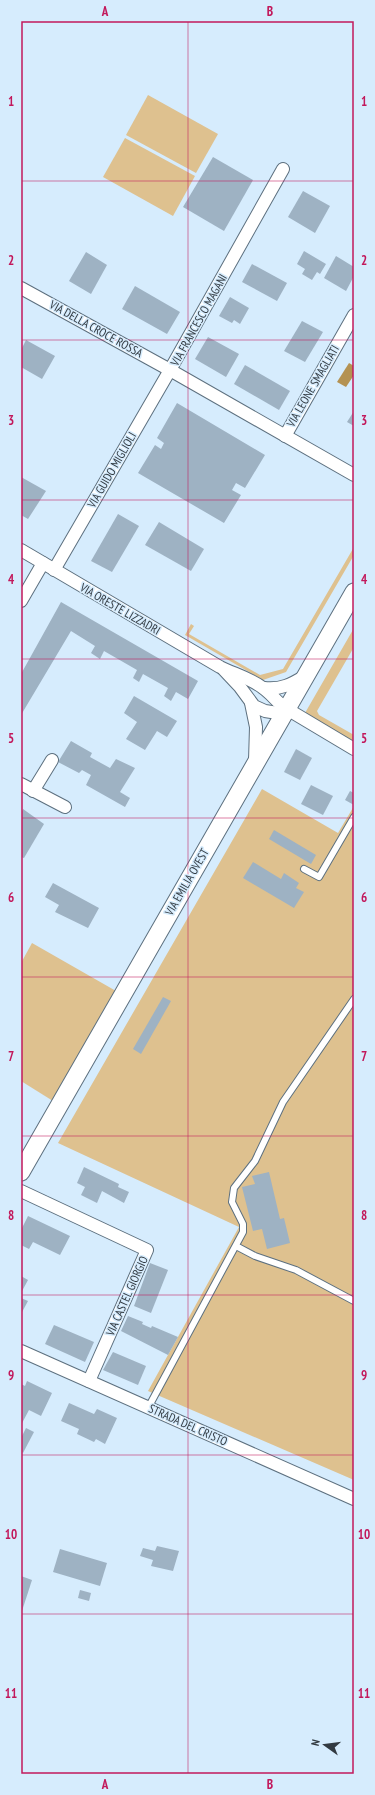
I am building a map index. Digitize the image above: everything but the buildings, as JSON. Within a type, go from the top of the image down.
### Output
[{"type":"street","name":"VIA FRANCESCO MAGANI","points":[[283,169],[170,370],[354,475]]},
{"type":"street","name":"VIA DELLA CROCE ROSSA","points":[[21,288],[170,370]]},
{"type":"street","name":"VIA LEONE SMAGLIATI","points":[[285,436],[354,315]]},
{"type":"street","name":"VIA GUIDO MIGLIOLI","points":[[54,570],[170,370]]},
{"type":"street","name":"VIA ORESTE LIZZADRI","points":[[21,550],[220,667],[240,675],[264,688],[286,712]]},
{"type":"street","points":[[21,601],[43,563]]},
{"type":"street","name":"VIA EMILIA OVEST","points":[[21,1172],[354,592]]},
{"type":"street","name":"VIA ORESTE LIZZADRI","points":[[220,667],[240,687],[251,703],[256,733],[255,760],[252,769]]},
{"type":"street","points":[[264,688],[273,689],[286,686],[306,676]]},
{"type":"street","points":[[251,703],[261,709],[286,712],[354,749]]},
{"type":"street","points":[[33,791],[52,760]]},
{"type":"street","points":[[21,784],[66,807]]},
{"type":"street","name":"VIA CASTEL GIORGIO","points":[[21,1191],[147,1250],[89,1381]]},
{"type":"street","name":"STRADA DEL CRISTO","points":[[21,1352],[354,1499]]},
{"type":"lane","points":[[304,869],[319,877],[354,817]]},
{"type":"lane","points":[[148,1408],[244,1229],[242,1221],[232,1202],[234,1188],[257,1157],[283,1102],[354,999]]},
{"type":"lane","points":[[236,1246],[260,1258],[296,1270],[354,1301]]},
{"type":"shaded area","points":[[148,95],[218,134],[196,173],[126,135]]},
{"type":"shaded area","points":[[125,138],[195,176],[173,216],[103,177]]},
{"type":"shaded area","points":[[349,363],[354,366],[354,375],[346,387],[337,382]]},
{"type":"shaded area","points":[[354,547],[354,555],[286,672],[263,680],[185,635],[191,624],[194,626],[189,634],[260,675],[283,669]]},
{"type":"shaded area","points":[[354,628],[354,647],[317,711],[319,715],[354,735],[354,742],[305,713]]},
{"type":"shaded area","points":[[262,789],[338,833],[354,806],[354,1480],[148,1391],[239,1227],[58,1143]]},
{"type":"shaded area","points":[[32,943],[116,991],[53,1101],[21,1081],[21,963]]}]
